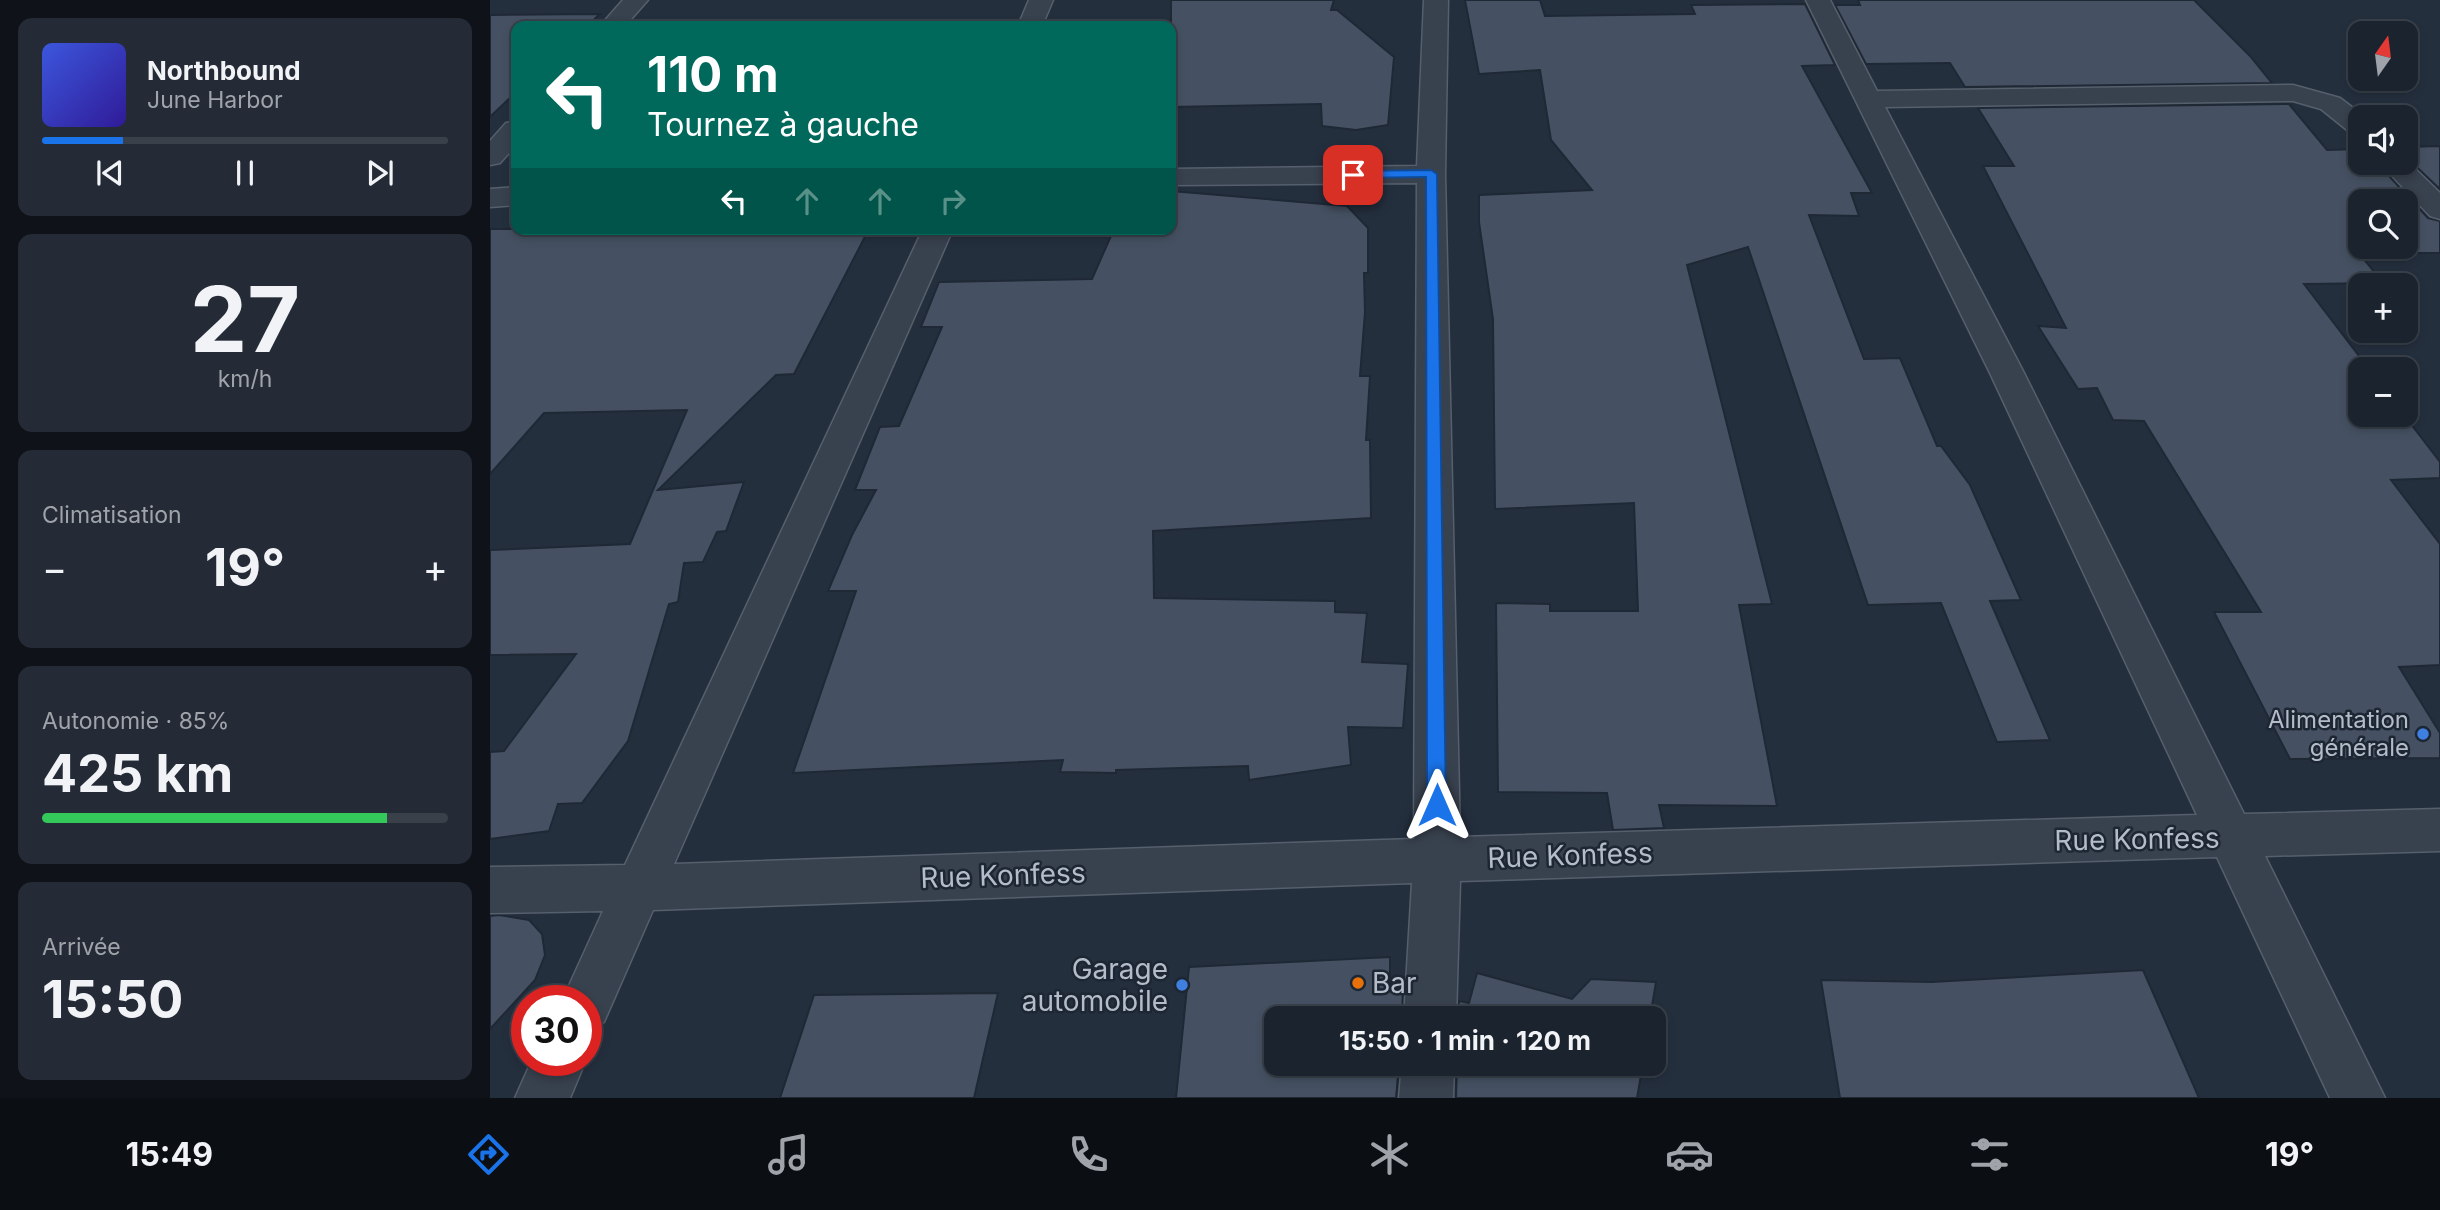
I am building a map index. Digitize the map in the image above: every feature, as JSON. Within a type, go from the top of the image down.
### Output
[{"type":"street","points":[[617,21],[636,0]]},
{"type":"street","points":[[1032,21],[1041,0]]},
{"type":"street","points":[[1431,1006],[1437,860],[1431,174],[1436,0]]},
{"type":"street","points":[[1818,0],[2007,373],[2358,1098]]},
{"type":"street","points":[[1868,99],[2293,93],[2324,99],[2348,115]]},
{"type":"street","points":[[490,157],[511,134]]},
{"type":"street","points":[[1176,177],[1431,174]]},
{"type":"street","points":[[2406,175],[2440,210]]},
{"type":"street","points":[[490,198],[511,196]]},
{"type":"street","points":[[595,985],[935,235]]},
{"type":"street","name":"Rue Konfess","points":[[490,890],[641,888],[1838,846],[2440,830]]},
{"type":"street","points":[[542,1098],[552,1076]]},
{"type":"street","points":[[1426,1098],[1427,1076]]},
{"type":"building","points":[[1171,0],[1334,0],[1331,10],[1337,10],[1394,57],[1388,125],[1356,130],[1322,126],[1321,104],[1176,107],[1176,21],[1171,21]]},
{"type":"building","points":[[1465,0],[1540,0],[1545,16],[1695,14],[1691,5],[1805,4],[1835,65],[1802,66],[1872,193],[1851,193],[1859,216],[1809,215],[1864,359],[1900,358],[1937,446],[1941,446],[1970,485],[2021,600],[1990,601],[2050,740],[1997,742],[1941,603],[1868,605],[1748,247],[1687,265],[1772,604],[1739,605],[1777,806],[1659,805],[1664,828],[1613,830],[1607,793],[1498,792],[1496,603],[1550,604],[1550,611],[1638,611],[1634,503],[1495,509],[1493,319],[1479,222],[1479,195],[1592,190],[1551,140],[1540,70],[1479,74]]},
{"type":"building","points":[[1858,0],[2194,0],[2251,57],[2272,83],[1965,87],[1950,63],[1866,64],[1835,5],[1860,5]]},
{"type":"building","points":[[600,14],[592,21],[511,21],[511,97],[490,117],[490,15]]},
{"type":"building","points":[[2289,104],[2327,150],[2348,149],[2348,175],[2388,175],[2401,189],[2348,189],[2348,259],[2364,259],[2375,273],[2348,273],[2348,283],[2304,284],[2360,357],[2348,357],[2348,427],[2413,427],[2440,462],[2440,478],[2391,480],[2440,544],[2440,665],[2399,667],[2440,733],[2440,758],[2290,759],[2214,612],[2261,612],[2144,421],[2113,420],[2097,388],[2078,389],[2038,326],[2066,328],[1983,166],[2014,166],[1978,108]]},
{"type":"building","points":[[2440,146],[2440,189],[2418,168],[2418,147]]},
{"type":"building","points":[[1176,191],[1347,206],[1368,228],[1368,273],[1364,273],[1365,312],[1360,376],[1370,376],[1366,440],[1370,440],[1371,518],[1153,531],[1154,598],[1335,601],[1335,612],[1367,613],[1362,662],[1408,664],[1403,728],[1348,727],[1351,765],[1249,780],[1248,766],[1116,770],[1116,773],[1060,772],[1063,760],[793,773],[856,591],[828,591],[852,535],[876,490],[855,490],[880,427],[899,426],[942,327],[921,327],[939,282],[1092,279],[1111,235],[1176,235]]},
{"type":"building","points":[[2418,207],[2428,218],[2440,221],[2440,253],[2418,253]]},
{"type":"building","points":[[490,229],[511,229],[511,235],[866,235],[794,374],[776,375],[658,490],[744,482],[726,531],[717,532],[703,562],[684,563],[678,602],[669,604],[628,741],[582,803],[558,804],[549,831],[490,839],[490,752],[504,751],[576,654],[490,655],[490,550],[630,544],[687,410],[544,413],[490,474]]},
{"type":"building","points":[[490,916],[529,920],[542,934],[545,955],[530,985],[511,985],[511,1006],[490,1029]]},
{"type":"building","points":[[1390,957],[1390,983],[1403,986],[1402,1006],[1264,1006],[1264,1076],[1398,1076],[1396,1098],[1176,1098],[1189,967]]},
{"type":"building","points":[[2143,970],[2199,1098],[1840,1098],[1821,980],[1932,982]]},
{"type":"building","points":[[1477,973],[1572,999],[1591,979],[1656,982],[1652,1006],[1459,1006],[1459,1001],[1469,1003]]},
{"type":"building","points":[[998,993],[974,1098],[780,1098],[814,995]]},
{"type":"building","points":[[1457,1076],[1641,1076],[1637,1098],[1456,1098]]},
{"type":"place","name":"Alimentation générale","points":[[2423,734]]},
{"type":"place","name":"Bar","points":[[1358,983]]},
{"type":"place","name":"Garage automobile","points":[[1182,985]]},
{"type":"route","points":[[1353,175],[1431,174],[1437,805]]}]
